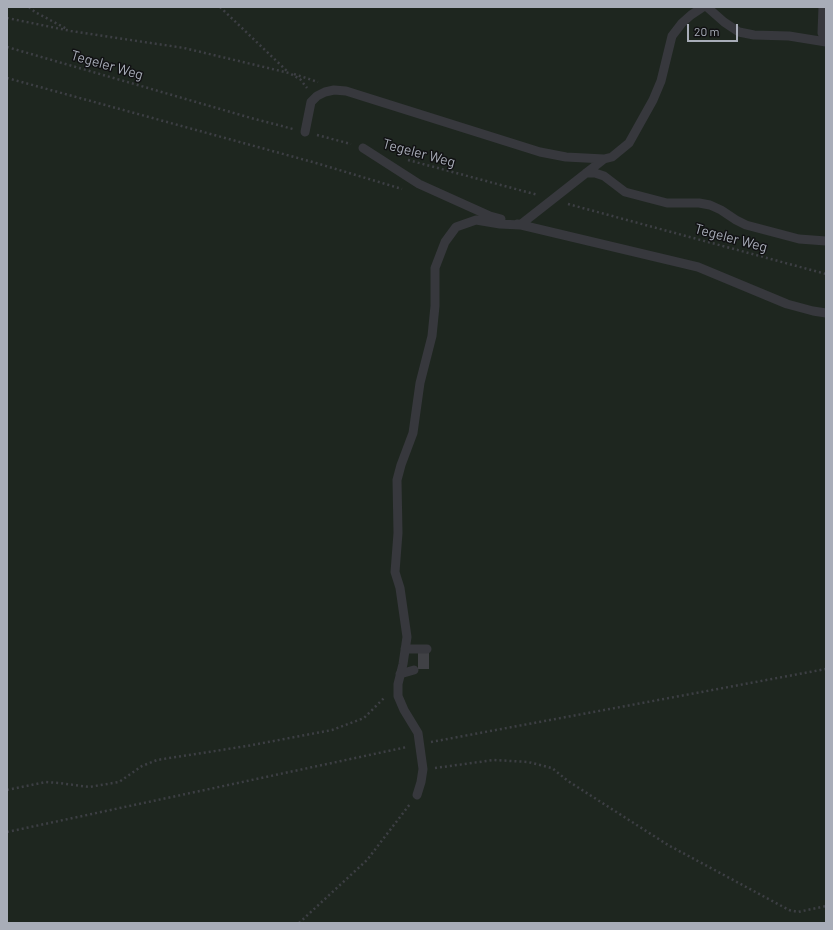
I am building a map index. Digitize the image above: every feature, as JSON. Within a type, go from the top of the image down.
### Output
[{"type":"lane","points":[[305,132],[311,102],[317,96],[334,90],[346,91],[540,152],[566,157],[604,159],[612,157],[629,143],[653,100],[661,81],[672,36],[691,14],[703,7]]},
{"type":"lane","points":[[707,7],[738,32],[754,35],[788,36],[826,41]]},
{"type":"lane","points":[[823,7],[822,33],[826,41]]},
{"type":"lane","points":[[363,148],[419,184],[490,216],[520,225],[698,267],[787,304],[826,313]]},
{"type":"lane","points":[[417,795],[423,769],[418,733],[404,710],[398,696],[398,684],[407,637],[400,588],[395,572],[398,533],[397,480],[413,433],[420,383],[432,336],[435,306],[435,268],[445,242],[456,227],[476,220],[500,224],[520,225],[604,159]]},
{"type":"lane","points":[[586,173],[595,173],[604,176],[625,192],[667,203],[699,203],[710,205],[746,225],[799,239],[826,241]]},
{"type":"lane","points":[[405,649],[427,650]]},
{"type":"lane","points":[[400,674],[414,670]]},
{"type":"path","points":[[29,7],[35,12],[71,31]]},
{"type":"path","points":[[220,7],[289,73],[300,78],[310,93],[311,102]]},
{"type":"path","points":[[7,18],[71,31],[184,48],[289,73],[325,84]]},
{"type":"path","name":"Tegeler Weg","points":[[7,47],[251,118],[363,148]]},
{"type":"path","points":[[7,78],[316,163],[407,191]]},
{"type":"path","name":"Tegeler Weg","points":[[401,158],[826,274]]},
{"type":"path","points":[[7,790],[46,782],[89,787],[119,782],[142,766],[157,760],[247,746],[332,730],[364,718],[398,684]]},
{"type":"path","points":[[423,769],[494,760],[528,762],[552,768],[568,781],[668,845],[789,910],[798,912],[826,906]]},
{"type":"path","points":[[299,923],[366,860],[417,795]]},
{"type":"shaded area","points":[[7,7],[826,7],[826,923],[7,923]]},
{"type":"building","points":[[418,653],[429,653],[429,669],[418,669]]}]
